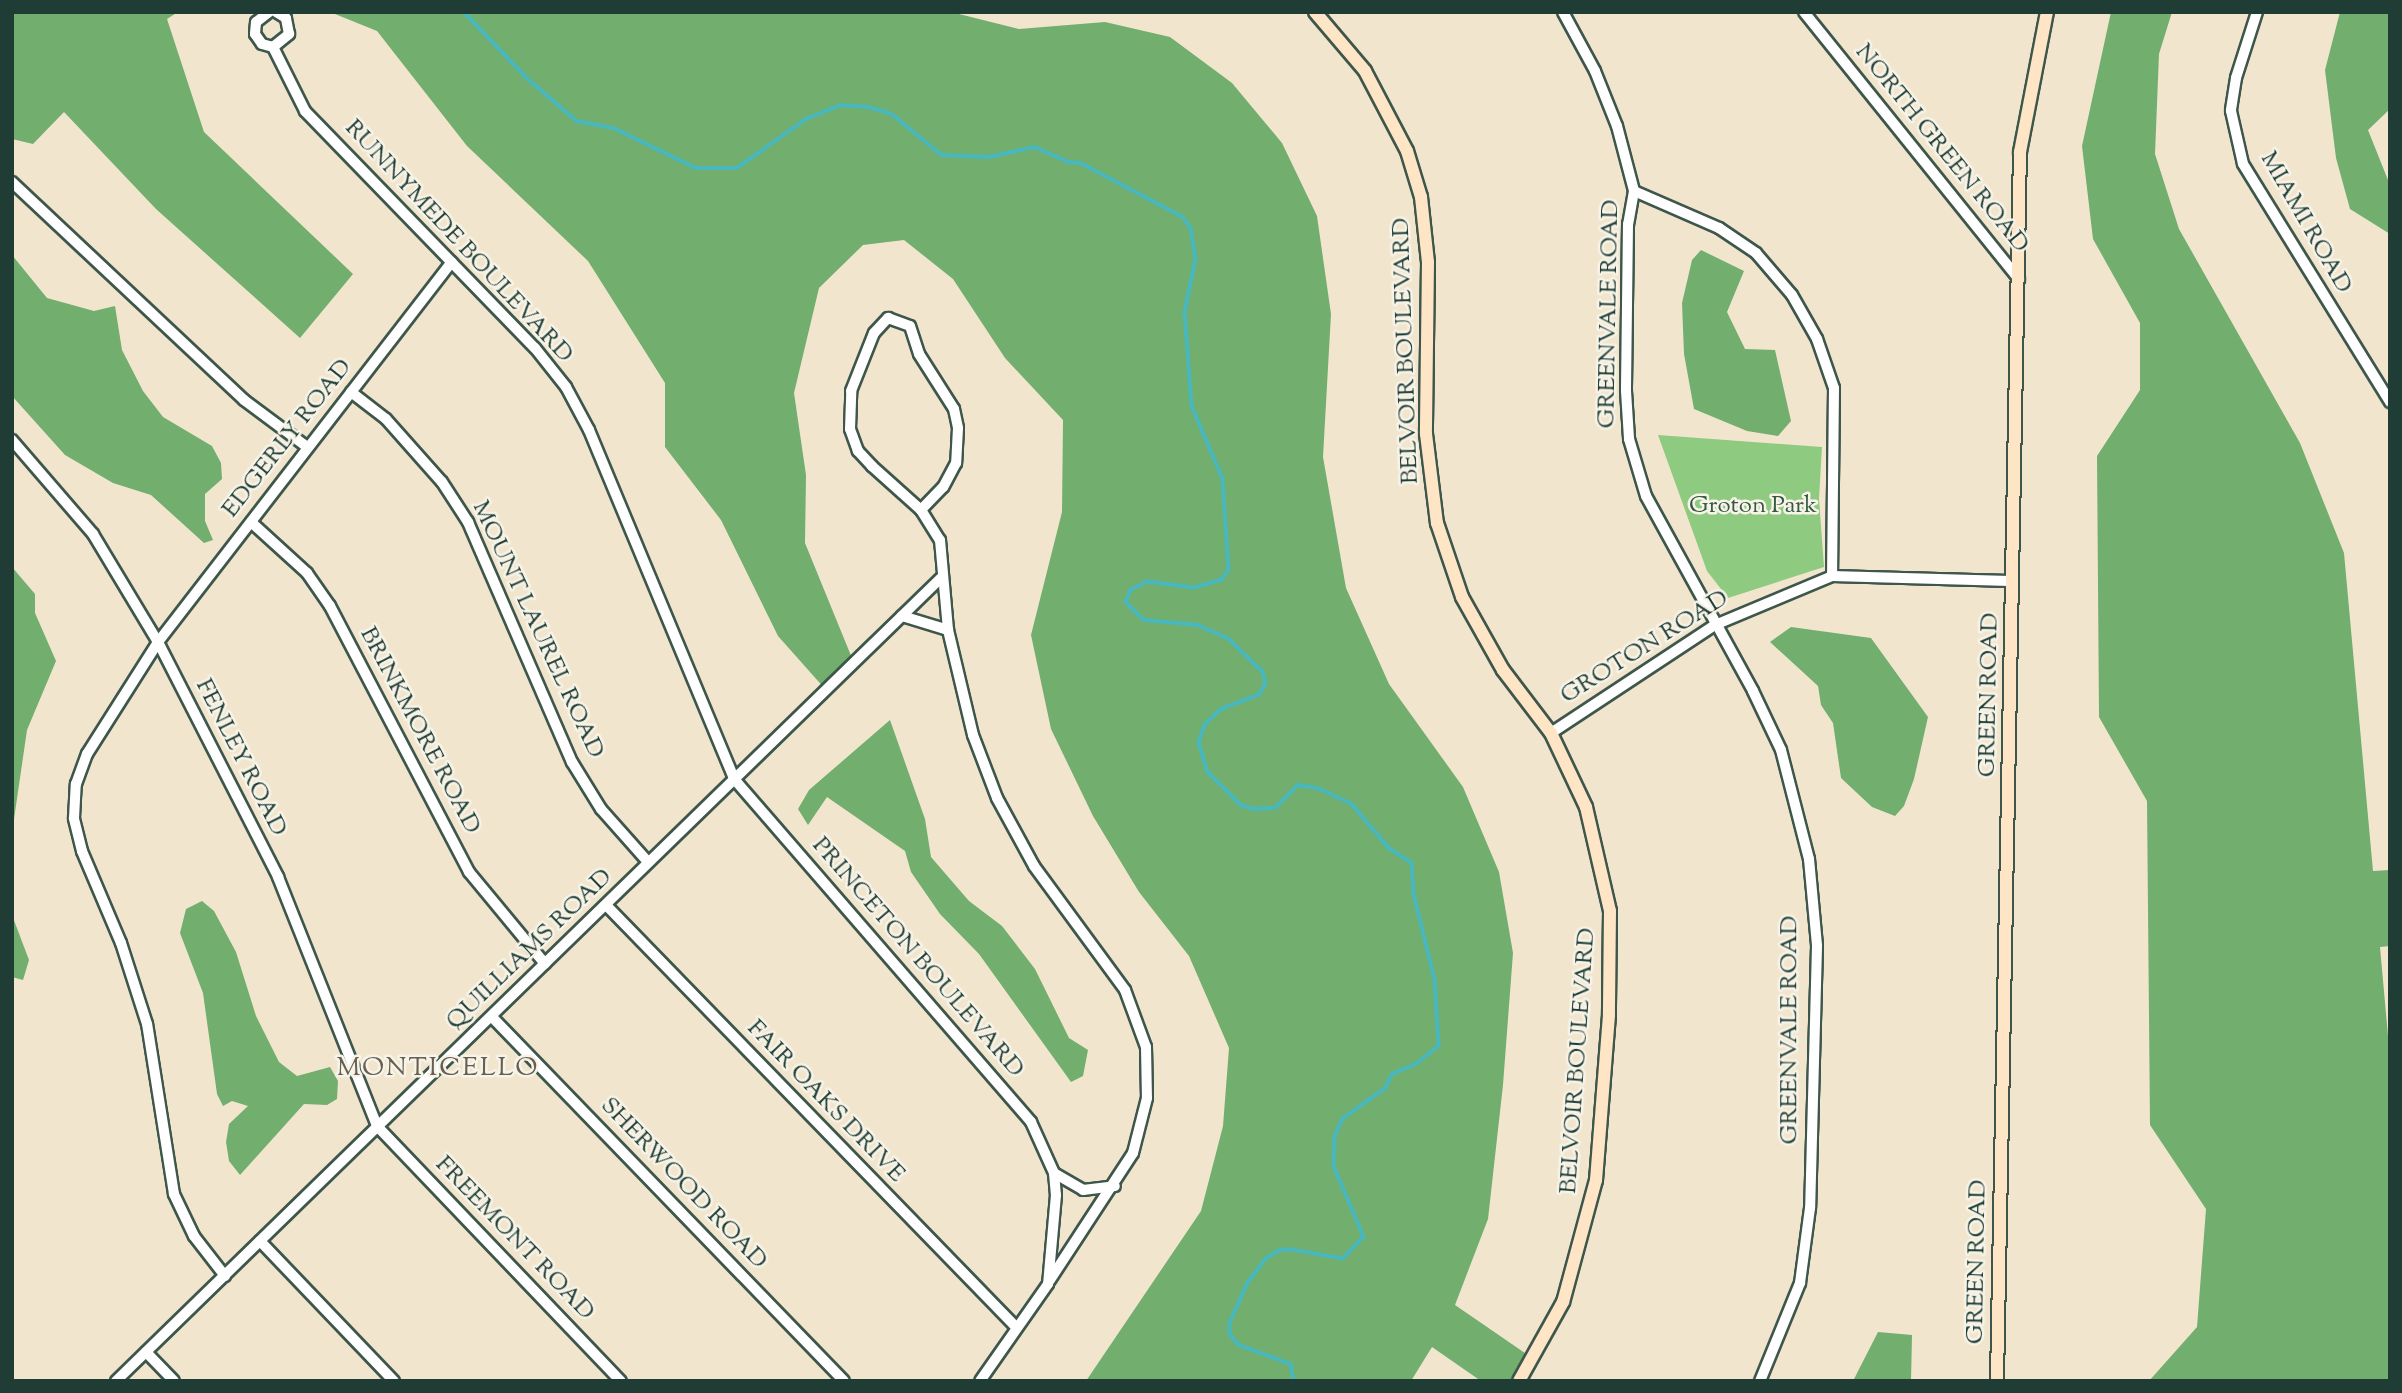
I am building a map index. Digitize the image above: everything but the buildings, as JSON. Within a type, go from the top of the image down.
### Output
[{"type":"street","name":"RUNNYMEDE BOULEVARD","points":[[269,12],[256,22],[255,34],[262,44],[273,47],[305,111],[535,348],[566,387],[589,430],[735,780]]},
{"type":"street","points":[[273,47],[283,43],[289,34],[286,18],[276,12]]},
{"type":"street","name":"BELVOIR BOULEVARD","points":[[1315,12],[1365,71],[1407,151],[1421,197],[1428,262],[1426,434],[1437,523],[1462,597],[1503,670],[1551,733],[1586,807],[1611,911],[1609,1016],[1596,1180],[1563,1302],[1523,1379]]},
{"type":"street","name":"GREENVALE ROAD","points":[[1563,12],[1595,71],[1617,126],[1633,191],[1628,266],[1629,439],[1646,496],[1781,750],[1809,859],[1817,946],[1810,1208],[1800,1283],[1760,1381]]},
{"type":"street","name":"NORTH GREEN ROAD","points":[[1804,12],[2020,280]]},
{"type":"street","name":"GREEN ROAD","points":[[1997,1381],[2014,609],[2010,581],[2020,280],[2020,152],[2047,12]]},
{"type":"street","name":"MIAMI ROAD","points":[[2257,12],[2236,78],[2231,111],[2243,164],[2390,402]]},
{"type":"street","points":[[12,182],[244,400],[306,446]]},
{"type":"street","points":[[1633,191],[1720,228],[1756,253],[1792,295],[1817,339],[1834,388],[1832,576]]},
{"type":"street","name":"EDGERLY ROAD","points":[[225,1276],[194,1236],[174,1194],[147,1024],[121,943],[82,851],[74,817],[76,783],[87,754],[158,642],[306,446],[351,393],[452,262]]},
{"type":"street","points":[[921,510],[943,487],[956,463],[958,428],[954,409],[919,354],[909,326],[888,317],[874,333],[851,391],[850,429],[858,451],[921,510],[940,540],[948,630],[962,698],[997,798],[1034,866],[1125,990],[1138,1016],[1146,1047],[1147,1098],[1133,1153],[1115,1186],[1048,1284]]},
{"type":"street","name":"MOUNT LAUREL ROAD","points":[[351,393],[386,419],[442,482],[468,522],[572,762],[601,809],[648,862]]},
{"type":"street","name":"FENLEY ROAD","points":[[12,440],[93,534],[158,642],[278,877],[377,1126]]},
{"type":"street","name":"BRINKMORE ROAD","points":[[251,522],[307,573],[330,606],[468,872],[545,964]]},
{"type":"street","name":"GROTON ROAD","points":[[1551,733],[1715,625],[1832,576],[2010,581]]},
{"type":"street","name":"QUILLIAMS ROAD","points":[[116,1381],[942,577]]},
{"type":"street","points":[[902,616],[948,630]]},
{"type":"street","name":"PRINCETON BOULEVARD","points":[[735,780],[1031,1122],[1054,1173],[1057,1220],[1048,1284],[980,1381]]},
{"type":"street","name":"FAIR OAKS DRIVE","points":[[606,905],[1016,1327]]},
{"type":"street","name":"SHERWOOD ROAD","points":[[492,1017],[844,1381]]},
{"type":"street","name":"FREEMONT ROAD","points":[[377,1126],[621,1381]]},
{"type":"street","points":[[1054,1173],[1083,1190],[1115,1186]]},
{"type":"street","points":[[260,1241],[394,1381]]},
{"type":"street","points":[[146,1352],[174,1381]]},
{"type":"green space","points":[[12,12],[178,12],[167,19],[204,132],[353,274],[300,338],[156,209],[64,112],[33,144],[12,139]]},
{"type":"green space","points":[[330,12],[951,12],[1019,29],[1105,22],[1170,37],[1232,83],[1282,143],[1317,216],[1331,314],[1323,457],[1346,588],[1389,684],[1463,787],[1499,872],[1513,953],[1503,1085],[1488,1219],[1455,1305],[1532,1358],[1519,1381],[1481,1381],[1432,1347],[1411,1381],[1086,1381],[1201,1211],[1223,1126],[1229,1048],[1189,956],[1139,892],[1093,816],[1051,729],[1031,635],[1062,512],[1063,420],[1005,358],[953,279],[904,240],[863,245],[819,288],[794,393],[806,475],[805,543],[854,663],[826,690],[778,636],[721,520],[665,447],[665,383],[588,261],[467,146],[377,31]]},
{"type":"green space","points":[[2111,12],[2172,12],[2159,54],[2155,154],[2179,229],[2300,443],[2344,553],[2373,871],[2390,870],[2390,946],[2380,947],[2390,1058],[2390,1381],[2149,1381],[2197,1327],[2206,1209],[2150,1125],[2147,801],[2099,717],[2097,456],[2140,390],[2140,323],[2093,239],[2082,146]]},
{"type":"green space","points":[[2340,12],[2390,12],[2390,109],[2368,130],[2390,185],[2390,234],[2350,209],[2336,158],[2325,70]]},
{"type":"green space","points":[[1701,250],[1744,271],[1727,312],[1745,349],[1775,350],[1791,421],[1778,436],[1747,431],[1694,409],[1684,354],[1682,303],[1692,260]]},
{"type":"green space","points":[[12,255],[47,298],[94,311],[115,306],[122,350],[143,391],[163,417],[212,446],[221,463],[222,479],[205,494],[205,521],[213,540],[204,543],[151,495],[113,483],[65,455],[12,396]]},
{"type":"green space","name":"Groton Park","points":[[1658,435],[1822,447],[1819,499],[1824,567],[1728,598],[1707,571]]},
{"type":"green space","points":[[12,567],[35,594],[35,613],[56,661],[27,730],[12,833]]},
{"type":"green space","points":[[1791,627],[1871,638],[1928,717],[1914,779],[1904,806],[1895,816],[1872,807],[1841,778],[1833,723],[1821,705],[1818,686],[1770,642]]},
{"type":"green space","points":[[890,720],[925,819],[931,857],[969,901],[1002,926],[1035,969],[1069,1038],[1088,1050],[1083,1076],[1071,1082],[979,954],[940,914],[911,872],[905,851],[827,797],[808,825],[798,809],[809,790]]},
{"type":"green space","points":[[202,901],[214,911],[236,952],[256,1016],[279,1062],[297,1076],[330,1067],[338,1081],[337,1099],[327,1105],[304,1104],[240,1175],[229,1161],[226,1142],[229,1124],[248,1106],[232,1101],[223,1106],[217,1094],[203,993],[180,933],[186,909]]},
{"type":"green space","points":[[12,915],[29,960],[23,980],[12,977]]},
{"type":"green space","points":[[1878,1332],[1912,1335],[1911,1381],[1853,1381]]},
{"type":"waterway","points":[[464,12],[527,78],[577,121],[614,128],[696,168],[737,168],[806,119],[840,105],[869,107],[892,114],[942,155],[989,157],[1035,147],[1068,162],[1081,163],[1183,217],[1191,228],[1196,259],[1185,312],[1192,406],[1223,479],[1229,570],[1222,580],[1194,588],[1147,582],[1131,590],[1126,602],[1144,620],[1198,625],[1229,639],[1263,672],[1266,684],[1259,695],[1222,709],[1205,725],[1199,743],[1208,772],[1241,805],[1254,809],[1275,808],[1298,785],[1318,788],[1352,804],[1389,848],[1412,863],[1414,894],[1435,980],[1439,1046],[1417,1064],[1393,1074],[1386,1088],[1343,1119],[1335,1137],[1334,1166],[1364,1237],[1343,1259],[1292,1250],[1281,1250],[1266,1259],[1248,1283],[1230,1323],[1230,1334],[1239,1345],[1291,1364],[1294,1381]]},
{"type":"district","name":"MONTICELLO","points":[[438,1069]]}]
